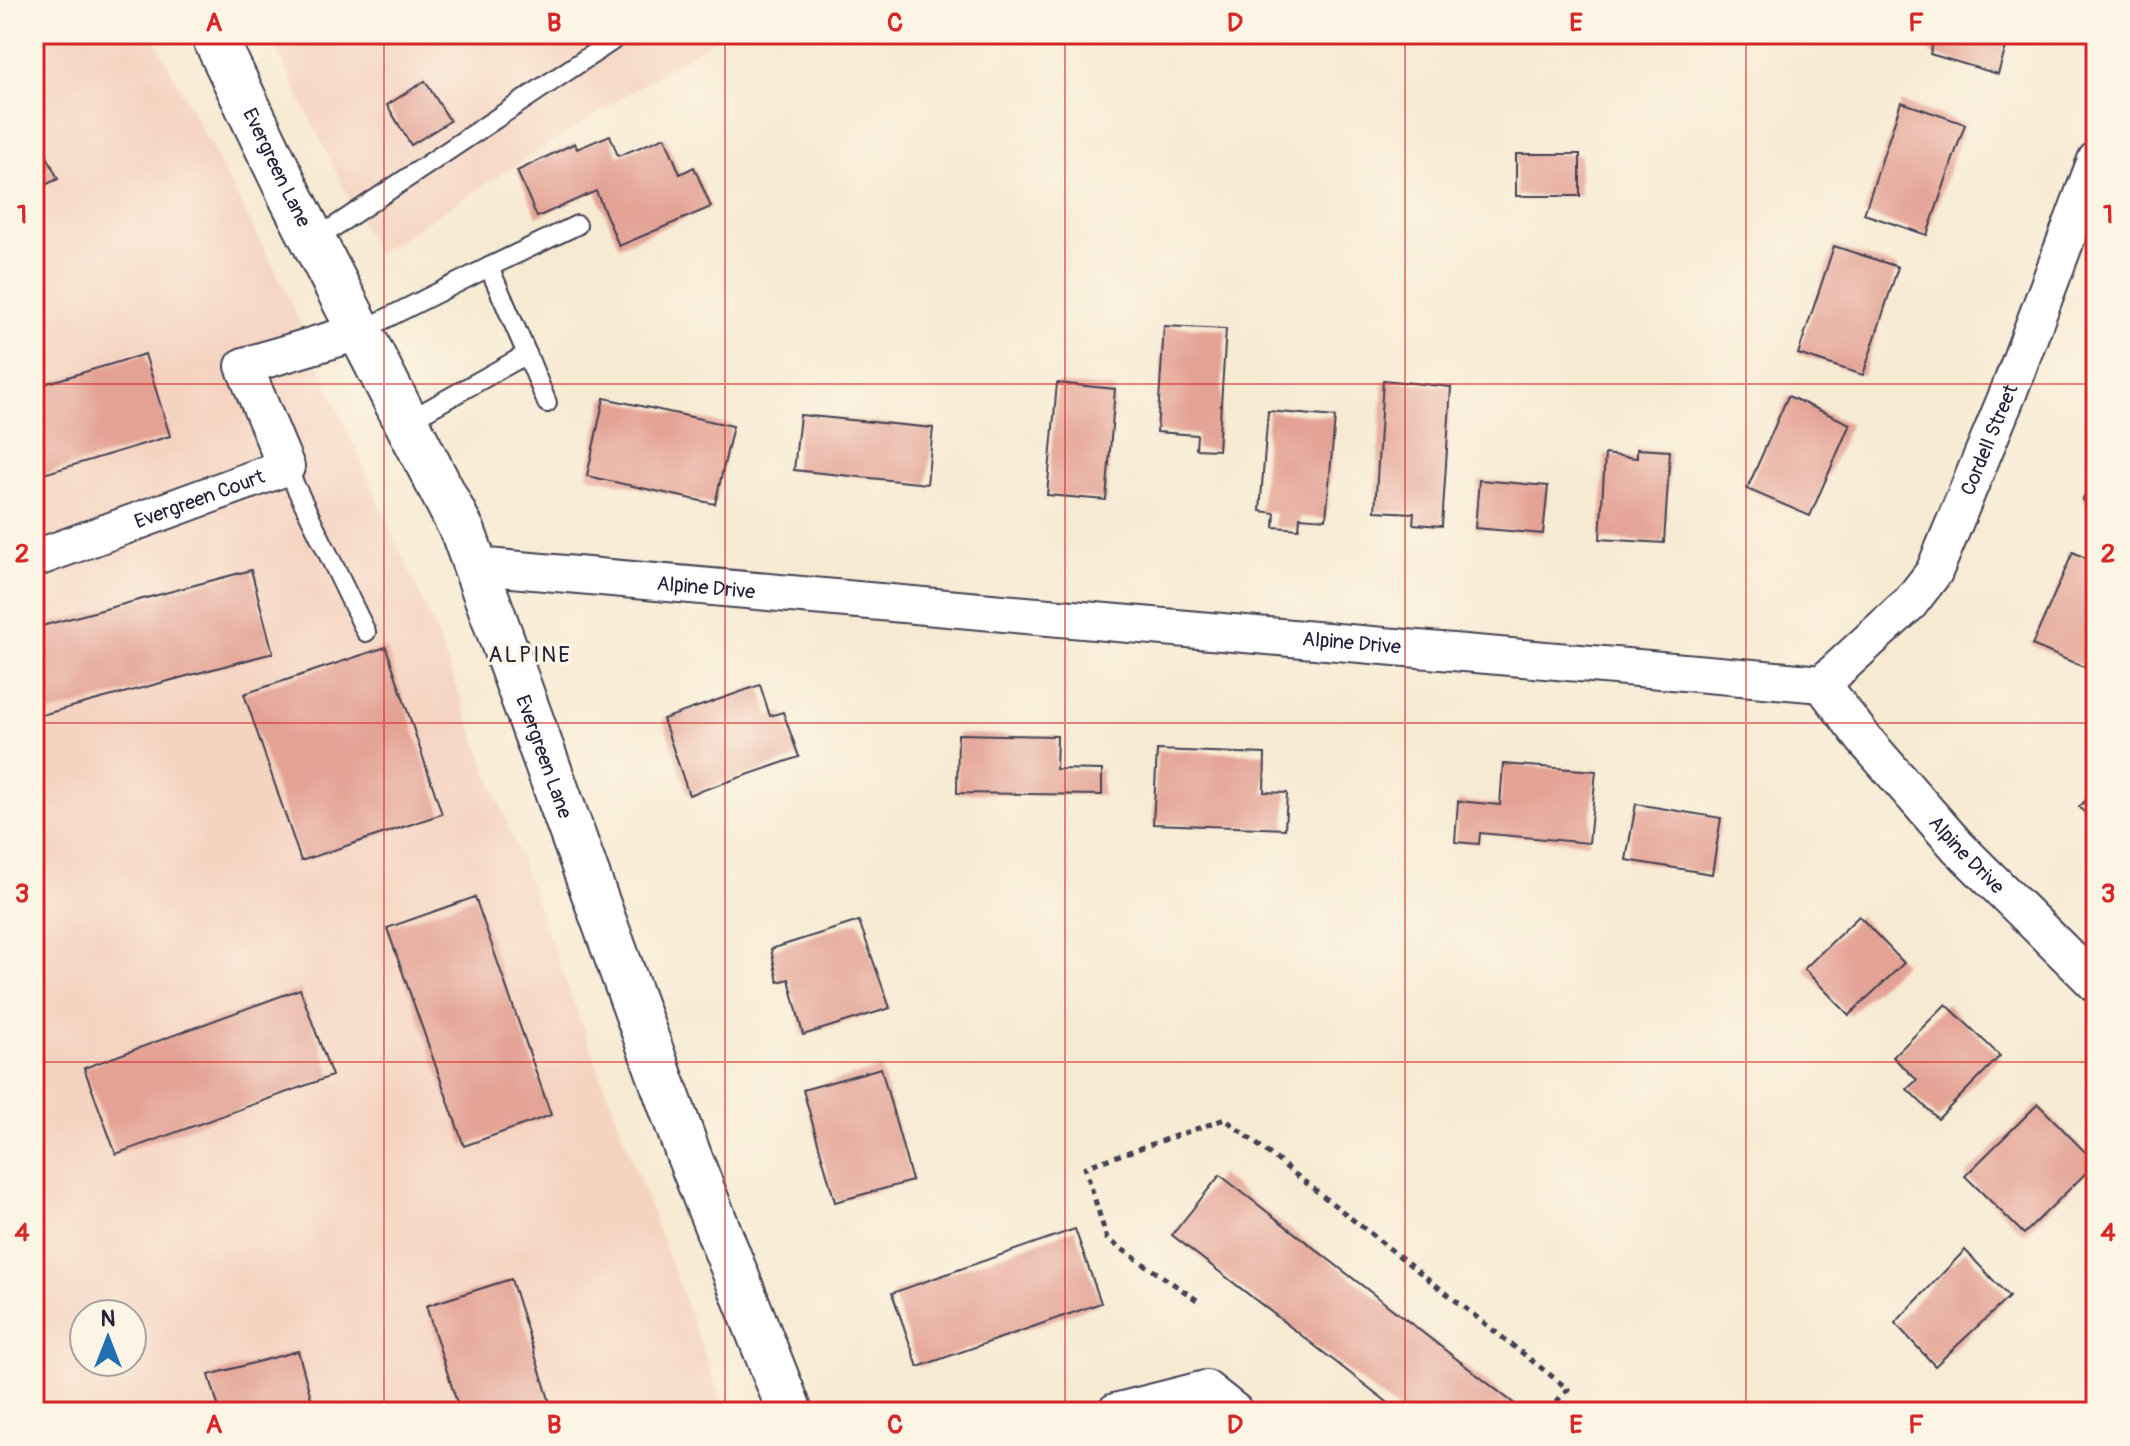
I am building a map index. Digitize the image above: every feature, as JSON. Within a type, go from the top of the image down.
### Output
[{"type":"street","name":"Evergreen Lane","points":[[213,34],[313,241],[463,532],[657,1069],[790,1412]]},
{"type":"street","name":"Cordell Street","points":[[1822,684],[1910,603],[1934,572],[2009,391],[2096,160]]},
{"type":"street","name":"Evergreen Court","points":[[34,559],[286,467],[244,366],[359,332]]},
{"type":"street","name":"Alpine Drive","points":[[477,566],[1822,684],[1864,739],[1958,847],[2096,984]]},
{"type":"street","points":[[1115,1412],[1206,1389],[1235,1412]]},
{"type":"lane","points":[[313,241],[612,41]]},
{"type":"lane","points":[[359,332],[577,225]]},
{"type":"lane","points":[[489,267],[547,403]]},
{"type":"lane","points":[[406,422],[527,354]]},
{"type":"lane","points":[[286,467],[366,632]]},
{"type":"path","points":[[1197,1300],[1107,1239],[1085,1167],[1225,1119],[1568,1389],[1547,1412]]},
{"type":"shaded area","points":[[34,34],[152,34],[286,291],[436,632],[726,1412],[34,1412]]},
{"type":"shaded area","points":[[269,34],[723,34],[376,254]]},
{"type":"building","points":[[1936,34],[2010,34],[1998,74],[1930,54]]},
{"type":"building","points":[[425,81],[450,121],[411,145],[387,105]]},
{"type":"building","points":[[1901,102],[1965,124],[1927,235],[1864,214]]},
{"type":"building","points":[[34,129],[58,179],[34,190]]},
{"type":"building","points":[[610,135],[618,156],[665,137],[680,174],[694,167],[711,207],[619,246],[596,191],[537,217],[517,171],[575,143],[577,149]]},
{"type":"building","points":[[1516,154],[1580,154],[1580,196],[1516,196]]},
{"type":"building","points":[[1834,246],[1898,267],[1863,375],[1798,354]]},
{"type":"building","points":[[1164,326],[1226,329],[1218,450],[1196,449],[1197,435],[1157,432]]},
{"type":"building","points":[[145,354],[170,436],[34,477],[34,387]]},
{"type":"building","points":[[1383,380],[1451,387],[1442,526],[1413,524],[1414,513],[1375,511]]},
{"type":"building","points":[[1057,383],[1115,389],[1106,500],[1047,495]]},
{"type":"building","points":[[1788,396],[1850,424],[1810,516],[1747,489]]},
{"type":"building","points":[[604,398],[733,426],[715,504],[587,476]]},
{"type":"building","points":[[1268,411],[1335,417],[1326,519],[1300,517],[1299,529],[1274,527],[1275,513],[1260,511]]},
{"type":"building","points":[[800,415],[933,428],[927,484],[794,470]]},
{"type":"building","points":[[1637,449],[1670,451],[1664,543],[1600,539],[1605,454],[1637,458]]},
{"type":"building","points":[[2096,473],[2096,507],[2082,500]]},
{"type":"building","points":[[1479,480],[1548,486],[1543,534],[1475,528]]},
{"type":"building","points":[[2073,552],[2096,563],[2096,665],[2093,671],[2032,645]]},
{"type":"building","points":[[251,570],[273,653],[34,717],[34,628]]},
{"type":"building","points":[[386,647],[442,814],[301,861],[244,694]]},
{"type":"building","points":[[760,685],[770,716],[783,712],[799,757],[689,795],[663,719]]},
{"type":"building","points":[[958,734],[1057,736],[1056,769],[1102,770],[1102,795],[957,793]]},
{"type":"building","points":[[1157,750],[1265,754],[1264,792],[1287,793],[1285,829],[1153,824]]},
{"type":"building","points":[[1503,764],[1596,771],[1589,843],[1480,833],[1479,844],[1455,842],[1458,801],[1500,805]]},
{"type":"building","points":[[2096,790],[2096,824],[2079,807]]},
{"type":"building","points":[[1636,804],[1721,818],[1712,874],[1626,860]]},
{"type":"building","points":[[475,897],[551,1115],[464,1146],[387,928]]},
{"type":"building","points":[[1859,916],[1904,963],[1849,1015],[1804,969]]},
{"type":"building","points":[[859,921],[890,1008],[803,1035],[789,979],[778,982],[771,949]]},
{"type":"building","points":[[300,989],[332,1076],[116,1154],[84,1068]]},
{"type":"building","points":[[1946,1004],[2000,1056],[1938,1119],[1907,1089],[1917,1080],[1893,1057]]},
{"type":"building","points":[[881,1068],[912,1181],[835,1202],[803,1090]]},
{"type":"building","points":[[2038,1104],[2096,1163],[2024,1234],[1965,1176]]},
{"type":"building","points":[[1220,1175],[1521,1409],[1519,1412],[1400,1412],[1172,1235]]},
{"type":"building","points":[[1075,1229],[1101,1303],[918,1367],[892,1293]]},
{"type":"building","points":[[1965,1250],[2009,1297],[1935,1366],[1895,1323]]},
{"type":"building","points":[[511,1279],[553,1412],[460,1412],[426,1306]]},
{"type":"building","points":[[298,1351],[315,1412],[220,1412],[209,1375]]},
{"type":"district","name":"ALPINE","points":[[530,654]]}]
